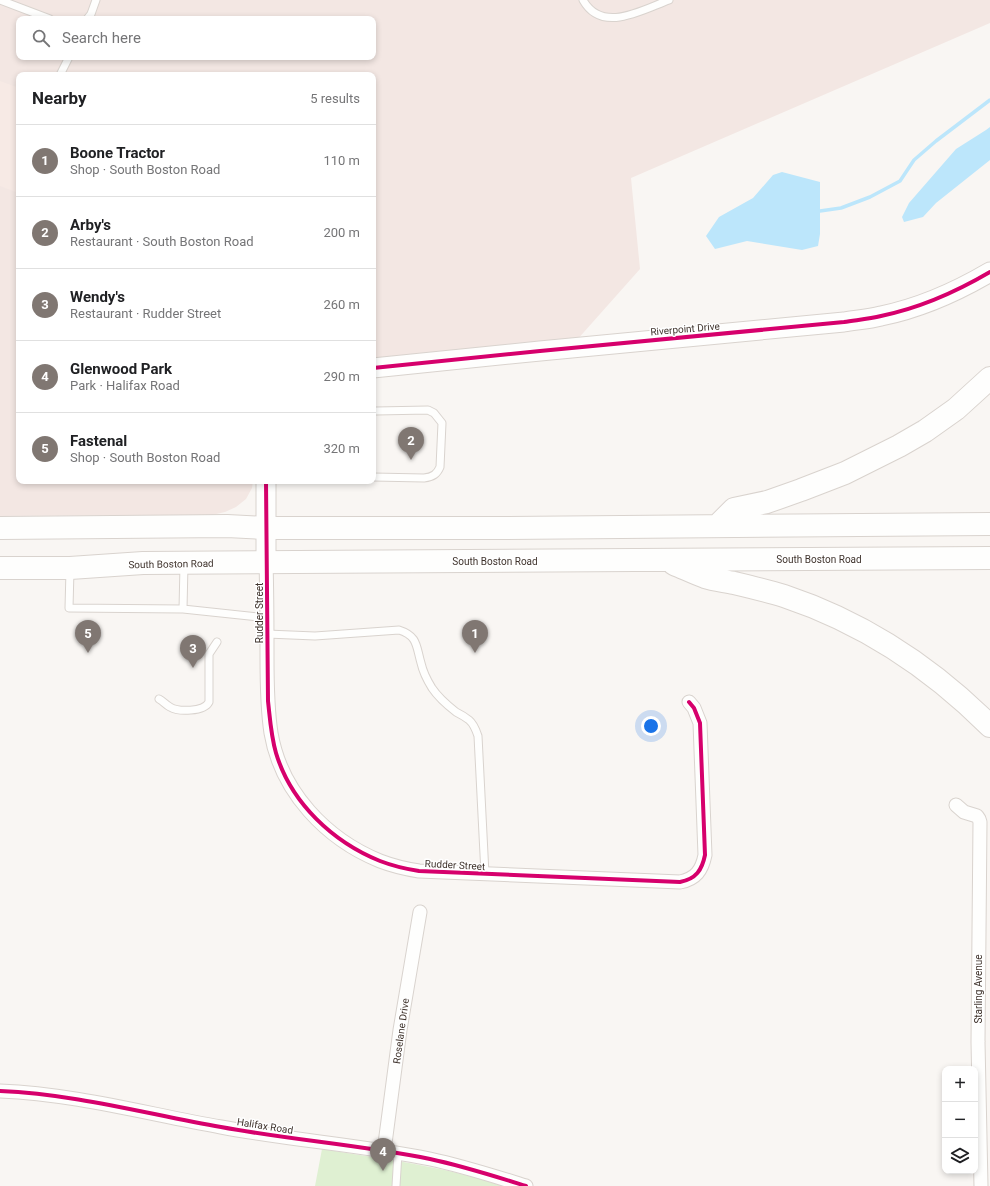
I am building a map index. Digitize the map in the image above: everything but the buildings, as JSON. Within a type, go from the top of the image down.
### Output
[{"type":"highway","points":[[717,526],[734,509],[767,502],[801,490],[845,472],[898,446],[924,431],[956,409],[990,378]]},
{"type":"highway","points":[[0,528],[990,524]]},
{"type":"highway","name":"South Boston Road","points":[[0,568],[70,568],[142,563],[990,558]]},
{"type":"highway","points":[[666,560],[705,577],[750,586],[784,596],[850,624],[885,643],[935,676],[967,703],[990,726]]},
{"type":"street","name":"Riverpoint Drive","points":[[376,368],[844,322],[882,316],[912,308],[941,298],[990,272]]},
{"type":"street","points":[[266,484],[266,563]]},
{"type":"street","name":"Rudder Street","points":[[266,563],[268,701],[271,734],[276,754],[296,793],[312,814],[328,830],[346,844],[382,862],[419,871],[680,882],[687,881],[699,872],[703,865],[705,855],[700,723],[694,708],[689,702]]},
{"type":"street","name":"Starling Avenue","points":[[956,805],[964,812],[977,816],[980,822],[978,1042],[981,1186]]},
{"type":"street","name":"Roselane Drive","points":[[384,1151],[400,1030],[420,912]]},
{"type":"street","name":"Halifax Road","points":[[0,1091],[61,1096],[221,1127],[398,1153],[477,1170],[526,1186]]},
{"type":"lane","points":[[0,0],[42,16]]},
{"type":"lane","points":[[90,16],[96,0]]},
{"type":"lane","points":[[583,0],[594,13],[612,18],[621,18],[669,0]]},
{"type":"lane","points":[[62,72],[68,60]]},
{"type":"lane","points":[[376,411],[428,410],[434,413],[442,423],[440,467],[438,473],[431,477],[424,478],[376,477]]},
{"type":"lane","points":[[183,609],[184,563]]},
{"type":"lane","points":[[70,568],[70,608],[183,609],[267,618]]},
{"type":"lane","points":[[267,634],[315,636],[399,630],[406,632],[414,638],[418,647],[426,678],[434,691],[444,702],[469,720],[475,727],[478,736],[485,874]]},
{"type":"lane","points":[[159,699],[170,707],[178,710],[200,709],[208,704],[209,654],[217,642]]},
{"type":"lane","points":[[396,1186],[398,1153]]},
{"type":"shaded area","points":[[0,0],[990,0],[990,23],[631,178],[640,269],[576,341],[376,362],[376,72],[16,72],[16,484],[253,484],[246,499],[236,507],[225,512],[212,515],[0,516]]},
{"type":"shaded area","points":[[0,81],[16,87],[16,192],[0,186]]},
{"type":"green space","points":[[322,1149],[436,1168],[502,1186],[315,1186]]},
{"type":"water","points":[[990,127],[990,160],[936,203],[923,217],[904,222],[902,217],[909,203],[956,149]]},
{"type":"water","points":[[782,172],[820,182],[820,234],[818,246],[802,250],[747,241],[715,249],[706,236],[719,217],[753,198],[773,175]]},
{"type":"waterway","points":[[820,211],[841,208],[870,197],[900,181],[914,160],[936,141],[990,100]]},
{"type":"cycle path","points":[[376,368],[867,319],[895,313],[924,304],[951,293],[990,272]]},
{"type":"cycle path","points":[[266,484],[268,701],[274,747],[283,771],[303,804],[330,832],[363,853],[380,861],[419,871],[680,882],[686,881],[694,876],[700,869],[705,855],[700,723],[694,708],[689,702]]},
{"type":"cycle path","points":[[0,1091],[83,1100],[247,1132],[404,1154],[478,1171],[526,1186]]},
{"type":"place","name":"Arby's","points":[[411,460]]},
{"type":"place","name":"Fastenal","points":[[88,653]]},
{"type":"place","name":"Boone Tractor","points":[[475,653]]},
{"type":"place","name":"Wendy's","points":[[193,668]]},
{"type":"place","name":"Glenwood Park","points":[[383,1171]]}]
